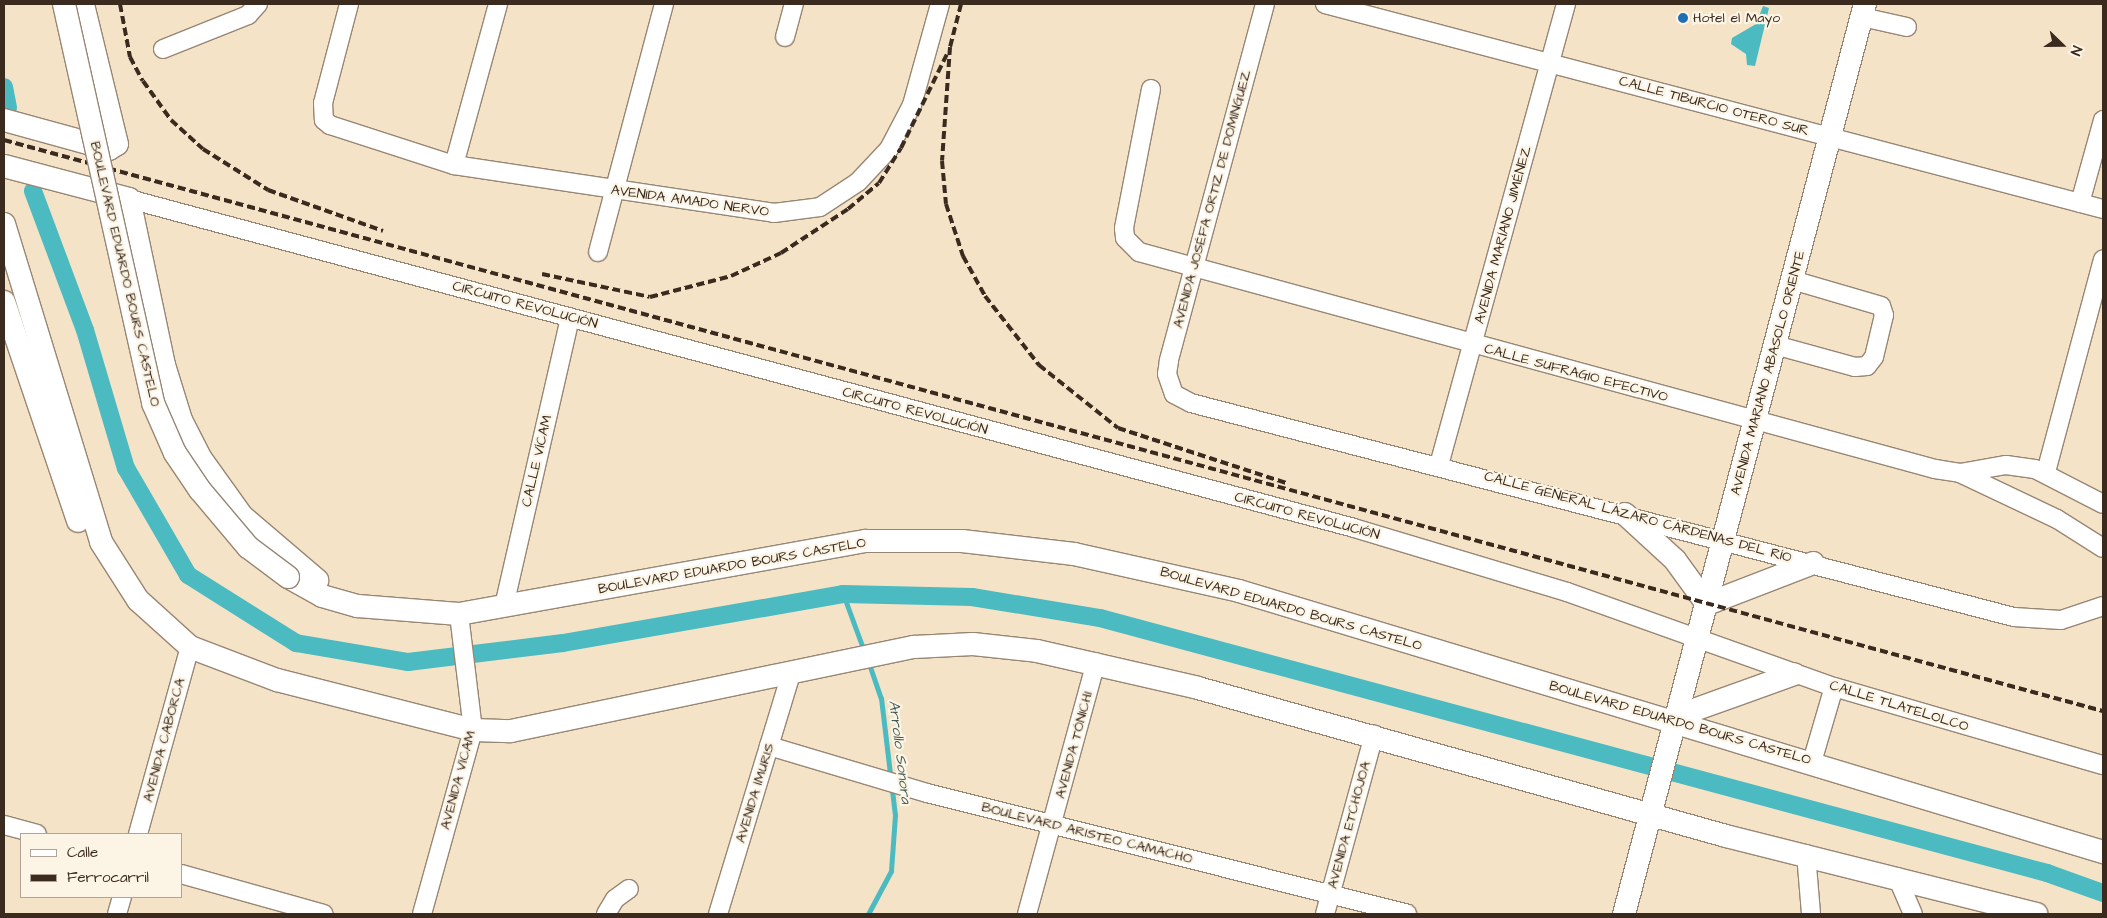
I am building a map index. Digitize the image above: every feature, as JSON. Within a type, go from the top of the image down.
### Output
[{"type":"main road","name":"BOULEVARD EDUARDO BOURS CASTELO","points":[[64,4],[153,403],[175,453],[200,490],[248,547],[288,577],[322,596],[358,606],[460,619],[504,606],[832,545],[928,540],[1034,548],[1146,567],[1239,591],[1674,727],[1812,762],[2103,852]]},
{"type":"main road","points":[[4,120],[109,149],[117,144],[83,4]]},
{"type":"main road","name":"AVENIDA MARIANO ABASOLO ORIENTE","points":[[1624,914],[1863,10]]},
{"type":"main road","points":[[4,166],[128,198],[164,365],[182,420],[201,459],[242,516],[272,546],[358,606]]},
{"type":"main road","points":[[4,224],[101,542],[138,600]]},
{"type":"main road","points":[[4,310],[74,513],[109,570],[138,600],[190,646],[277,680],[473,725],[530,728],[887,651],[955,644],[1015,648],[1096,662],[1653,809],[1806,854],[2036,914]]},
{"type":"main road","points":[[1626,514],[1675,560],[1707,604],[1813,563]]},
{"type":"main road","points":[[1674,727],[1794,674]]},
{"type":"street","points":[[163,49],[248,16],[258,4]]},
{"type":"street","name":"AVENIDA AMADO NERVO","points":[[349,4],[323,102],[324,120],[336,128],[454,165],[774,213],[820,207],[842,195],[875,166],[904,125],[940,4]]},
{"type":"street","points":[[454,165],[498,4]]},
{"type":"street","points":[[598,252],[664,4]]},
{"type":"street","points":[[785,37],[794,4]]},
{"type":"street","name":"AVENIDA JOSÉFA ORTIZ DE DOMÍNGUEZ","points":[[1174,394],[1167,374],[1193,269],[1265,4]]},
{"type":"street","name":"CALLE TIBURCIO OTERO SUR","points":[[1325,4],[2103,209]]},
{"type":"street","name":"AVENIDA MARÍANO JIMÉNEZ","points":[[1439,465],[1566,4]]},
{"type":"street","points":[[1863,10],[1907,28]]},
{"type":"street","name":"CALLE SUFRAGIO EFECTIVO","points":[[1151,89],[1125,238],[1139,252],[1193,269],[1754,422],[1960,473],[2057,518],[2103,548]]},
{"type":"street","points":[[2080,203],[2103,120]]},
{"type":"street","name":"CIRCUITO REVOLUCIÓN","points":[[128,198],[1354,528],[1567,592],[1698,638]]},
{"type":"street","points":[[2046,472],[2103,260]]},
{"type":"street","points":[[1775,346],[1855,367],[1867,366],[1874,357],[1884,315],[1881,306],[1792,280]]},
{"type":"street","name":"CALLE VÍCAM","points":[[504,606],[570,317]]},
{"type":"street","name":"CALLE GENERAL LÁZARO CÁRDENAS DEL RÍO","points":[[1174,394],[1191,403],[1439,465],[2037,621],[2061,620],[2103,606]]},
{"type":"street","name":"CALLE SUFRAGIO EFECTIVO","points":[[1960,473],[2006,465],[2046,472],[2103,504]]},
{"type":"street","name":"AVENIDA VÍCAM","points":[[422,914],[473,725],[460,619]]},
{"type":"street","name":"CALLE TLATELOLCO","points":[[1698,638],[1834,687],[2103,765]]},
{"type":"street","name":"AVENIDA CABORCA","points":[[138,833],[190,646]]},
{"type":"street","name":"AVENIDA TÓNICHI","points":[[1027,914],[1053,825],[1096,662]]},
{"type":"street","name":"AVENIDA ÍMURIS","points":[[718,914],[792,671]]},
{"type":"street","points":[[1812,762],[1834,687]]},
{"type":"street","name":"AVENIDA ETCHOJOA","points":[[1325,914],[1374,735]]},
{"type":"street","name":"BOULEVARD ARISTEO CAMACHO","points":[[769,746],[1053,825],[1407,914]]},
{"type":"street","points":[[4,825],[33,833]]},
{"type":"street","points":[[1806,854],[1811,914]]},
{"type":"street","points":[[182,874],[324,914]]},
{"type":"street","points":[[1897,877],[1913,914]]},
{"type":"street","points":[[606,914],[615,899],[629,889]]},
{"type":"street","points":[[117,914],[122,898]]},
{"type":"water","points":[[1763,6],[1769,8],[1755,66],[1747,65],[1746,54],[1731,44],[1732,38],[1756,24]]},
{"type":"waterway","points":[[4,87],[8,108]]},
{"type":"waterway","points":[[33,191],[85,330],[126,468],[188,575],[296,643],[408,662],[563,643],[843,594],[972,597],[1100,618],[2047,873],[2103,893]]},
{"type":"waterway","name":"Arrollo Sonora","points":[[843,594],[864,651]]},
{"type":"waterway","name":"Arrollo Sonora","points":[[868,661],[881,698],[895,815],[891,871],[868,914]]},
{"type":"railway","points":[[120,4],[130,57],[143,81],[171,120],[203,149],[268,190],[383,231]]},
{"type":"railway","points":[[961,4],[950,47],[942,161],[946,204],[963,256],[985,296],[1039,365],[1118,428],[1286,483]]},
{"type":"railway","points":[[542,274],[650,297],[731,276],[781,253],[848,209],[879,183],[901,148],[947,54]]},
{"type":"railway","points":[[4,140],[2103,711]]},
{"type":"place","name":"Hotel el Mayo","points":[[1683,18]]}]
